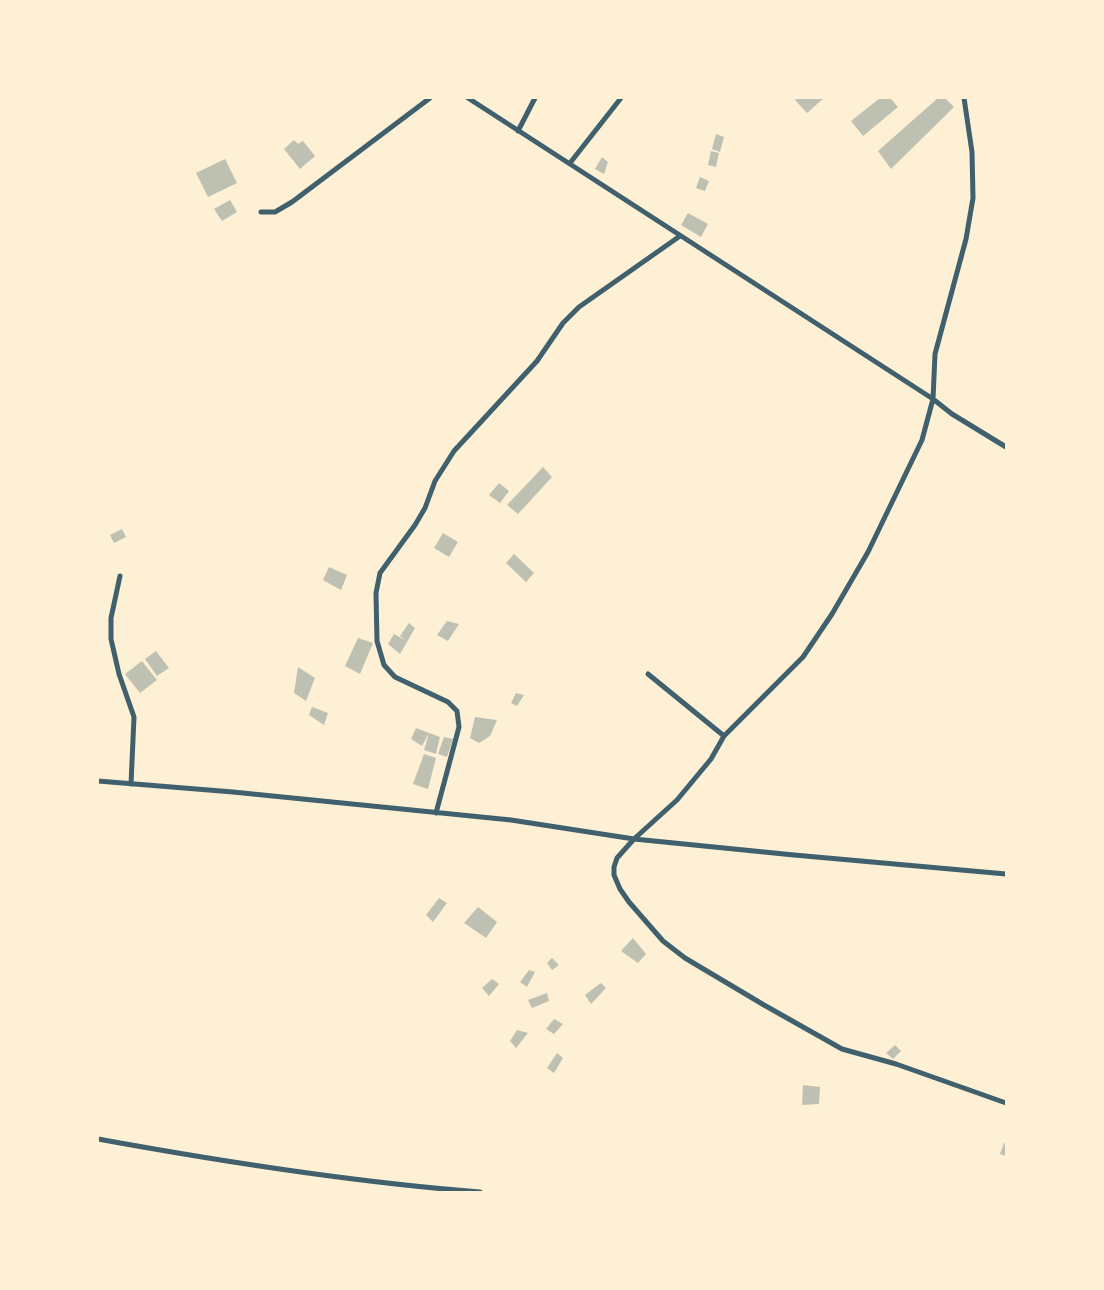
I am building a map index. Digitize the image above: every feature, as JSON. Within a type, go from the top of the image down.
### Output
[{"type":"street","points":[[261,212],[275,212],[292,202],[430,98]]},
{"type":"street","points":[[468,98],[1006,447]]},
{"type":"street","points":[[518,131],[535,98]]},
{"type":"street","points":[[570,163],[621,98]]},
{"type":"street","points":[[964,98],[972,152],[973,198],[966,239],[935,354],[933,399],[922,440],[868,552],[832,614],[803,657],[724,736],[711,759],[677,800],[634,839],[617,858],[614,875],[629,902],[663,941],[685,958],[764,1005],[842,1050],[896,1064],[1006,1103]]},
{"type":"street","points":[[436,813],[459,727],[457,711],[448,702],[395,677],[384,665],[378,641],[375,594],[380,573],[415,525],[425,508],[435,481],[454,451],[537,361],[563,323],[579,307],[680,236]]},
{"type":"street","points":[[120,576],[111,618],[111,639],[119,674],[134,717],[131,784]]},
{"type":"street","points":[[648,674],[724,736]]},
{"type":"street","points":[[98,781],[511,820],[634,839],[1006,874]]},
{"type":"street","points":[[98,1139],[325,1176],[414,1187],[480,1192]]},
{"type":"building","points":[[797,98],[824,98],[807,113],[795,100]]},
{"type":"building","points":[[880,98],[890,98],[898,107],[863,136],[851,121]]},
{"type":"building","points":[[938,98],[945,98],[954,107],[891,169],[878,151]]},
{"type":"building","points":[[716,134],[724,137],[720,152],[712,149]]},
{"type":"building","points":[[294,140],[298,144],[303,141],[315,156],[300,169],[284,149]]},
{"type":"building","points":[[711,151],[719,153],[716,167],[708,165]]},
{"type":"building","points":[[602,157],[608,162],[604,174],[595,169]]},
{"type":"building","points":[[225,159],[237,183],[208,197],[196,173]]},
{"type":"building","points":[[700,177],[709,181],[705,191],[696,188]]},
{"type":"building","points":[[230,200],[237,212],[222,221],[214,209]]},
{"type":"building","points":[[688,213],[708,224],[701,237],[681,225]]},
{"type":"building","points":[[543,467],[552,477],[518,514],[507,505]]},
{"type":"building","points":[[499,483],[509,491],[500,503],[489,495]]},
{"type":"building","points":[[122,529],[126,537],[114,543],[110,535]]},
{"type":"building","points":[[443,533],[458,542],[449,557],[434,548]]},
{"type":"building","points":[[514,554],[534,573],[526,582],[506,563]]},
{"type":"building","points":[[329,567],[347,575],[341,590],[323,580]]},
{"type":"building","points":[[447,621],[459,624],[448,641],[437,635]]},
{"type":"building","points":[[409,623],[415,628],[400,654],[388,644],[394,634],[405,640],[400,636]]},
{"type":"building","points":[[358,638],[373,643],[360,674],[345,666]]},
{"type":"building","points":[[156,651],[169,668],[157,676],[145,659]]},
{"type":"building","points":[[142,661],[157,680],[140,693],[125,674]]},
{"type":"building","points":[[298,667],[315,678],[306,701],[294,693]]},
{"type":"building","points":[[516,693],[524,695],[517,706],[511,703]]},
{"type":"building","points":[[312,707],[328,713],[324,725],[309,715]]},
{"type":"building","points":[[475,717],[497,720],[490,736],[479,743],[470,738]]},
{"type":"building","points":[[416,728],[440,737],[436,754],[424,750],[429,733],[422,746],[411,739]]},
{"type":"building","points":[[444,737],[453,739],[447,757],[438,754]]},
{"type":"building","points":[[424,754],[436,758],[428,789],[413,784]]},
{"type":"building","points":[[439,898],[447,903],[433,922],[426,915]]},
{"type":"building","points":[[478,907],[497,922],[486,938],[464,923]]},
{"type":"building","points":[[633,938],[646,954],[638,963],[621,951]]},
{"type":"building","points":[[552,958],[559,965],[552,970],[547,963]]},
{"type":"building","points":[[529,970],[535,972],[527,987],[520,982]]},
{"type":"building","points":[[492,979],[499,984],[489,996],[482,988]]},
{"type":"building","points":[[601,983],[606,988],[591,1004],[585,995]]},
{"type":"building","points":[[547,993],[549,1001],[532,1008],[528,1000]]},
{"type":"building","points":[[554,1019],[563,1024],[554,1034],[546,1029]]},
{"type":"building","points":[[517,1030],[528,1033],[516,1048],[510,1041]]},
{"type":"building","points":[[895,1045],[901,1051],[893,1059],[886,1053]]},
{"type":"building","points":[[557,1053],[563,1058],[554,1073],[547,1068]]},
{"type":"building","points":[[803,1085],[820,1087],[819,1104],[802,1105]]},
{"type":"building","points":[[1004,1143],[1006,1144],[1006,1156],[1000,1154]]}]
